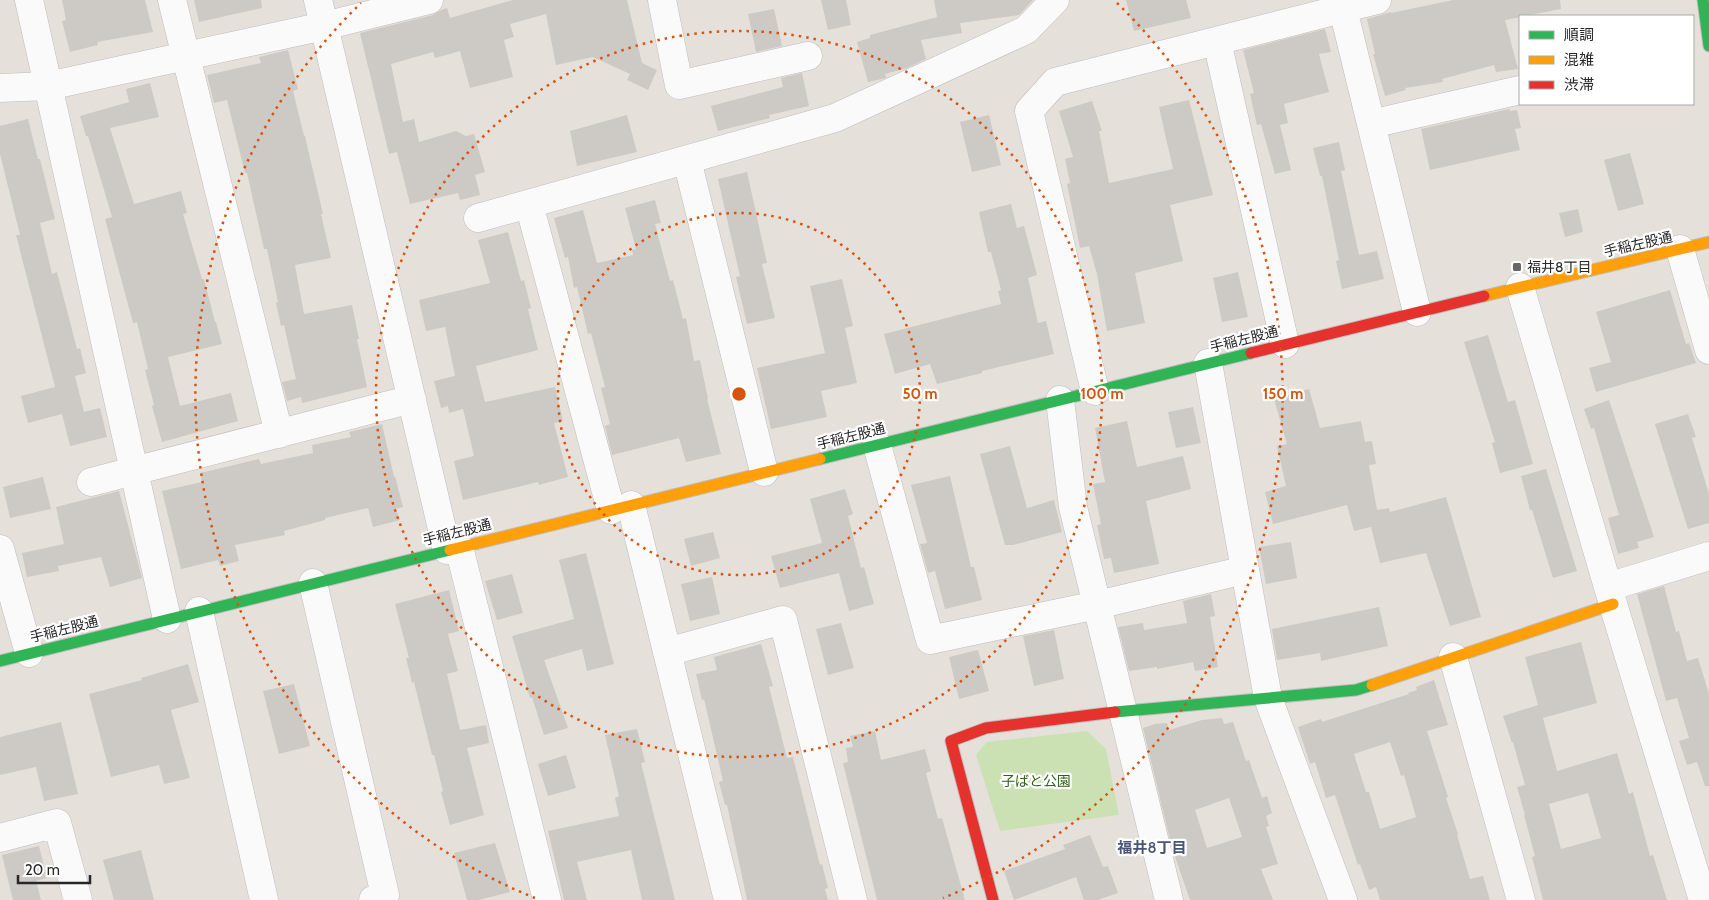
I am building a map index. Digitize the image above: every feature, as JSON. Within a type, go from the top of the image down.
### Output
[{"type":"main road","points":[[1703,0],[1709,47]]},
{"type":"main road","name":"手稲左股通","points":[[0,661],[876,444],[1709,242]]},
{"type":"main road","points":[[993,900],[950,742],[986,728],[1123,711],[1356,690],[1453,657],[1610,596]]},
{"type":"street","points":[[29,0],[167,619]]},
{"type":"street","points":[[172,0],[184,56],[279,434]]},
{"type":"street","points":[[0,88],[48,86],[184,56],[321,13],[429,0]]},
{"type":"street","points":[[662,0],[679,85],[808,56]]},
{"type":"street","points":[[478,218],[835,118],[1026,30],[1055,0]]},
{"type":"street","points":[[1095,391],[1029,111],[1055,82],[1377,0]]},
{"type":"street","points":[[1343,9],[1417,312]]},
{"type":"street","points":[[321,13],[412,400],[547,900]]},
{"type":"street","points":[[1217,41],[1285,344]]},
{"type":"street","points":[[1694,51],[1709,47]]},
{"type":"street","points":[[1371,124],[1519,90]]},
{"type":"street","points":[[686,160],[764,472]]},
{"type":"street","points":[[529,204],[621,507],[668,652],[728,900]]},
{"type":"street","points":[[1680,249],[1709,350]]},
{"type":"street","points":[[1520,287],[1610,596],[1702,900]]},
{"type":"street","points":[[1208,363],[1268,698],[1343,900]]},
{"type":"street","points":[[91,482],[412,400]]},
{"type":"street","points":[[1060,400],[1074,507],[1169,900]]},
{"type":"street","points":[[876,444],[930,640],[1245,570]]},
{"type":"street","points":[[0,549],[30,653]]},
{"type":"street","points":[[1610,596],[1709,556]]},
{"type":"street","points":[[313,583],[386,895],[373,900]]},
{"type":"street","points":[[199,611],[264,900]]},
{"type":"street","points":[[668,652],[783,620],[853,900]]},
{"type":"street","points":[[1453,657],[1521,900]]},
{"type":"street","points":[[0,838],[57,822],[78,900]]},
{"type":"green space","name":"子ばと公園","points":[[1087,731],[1106,749],[1119,815],[1000,831],[976,755],[987,742]]},
{"type":"building","points":[[62,0],[145,0],[153,32],[97,42],[98,45],[70,52],[62,21],[66,20]]},
{"type":"building","points":[[194,0],[261,0],[262,8],[199,22]]},
{"type":"building","points":[[513,0],[627,0],[642,63],[657,70],[648,90],[627,80],[630,74],[593,57],[556,65],[546,14],[510,24],[514,37],[504,40],[513,77],[470,88],[460,51],[435,58],[433,52],[391,64],[403,122],[414,119],[419,142],[456,131],[466,136],[474,134],[485,172],[475,175],[480,195],[460,200],[458,193],[410,204],[397,152],[389,154],[360,33],[433,15],[447,8],[450,18]]},
{"type":"building","points":[[821,0],[846,0],[851,25],[828,30]]},
{"type":"building","points":[[934,0],[1033,0],[1019,15],[960,23],[962,33],[921,40],[926,59],[907,68],[885,74],[886,78],[868,82],[857,42],[870,38],[870,35],[937,17]]},
{"type":"building","points":[[1126,0],[1186,0],[1191,18],[1134,31]]},
{"type":"building","points":[[1453,0],[1560,0],[1561,9],[1530,15],[1519,15],[1519,17],[1505,20],[1518,69],[1496,72],[1494,65],[1442,79],[1443,82],[1405,88],[1406,90],[1385,96],[1373,54],[1375,54],[1367,19]]},
{"type":"building","points":[[774,9],[782,46],[756,52],[748,14]]},
{"type":"building","points":[[1325,29],[1331,52],[1319,54],[1329,92],[1284,104],[1288,123],[1280,125],[1291,170],[1275,174],[1261,124],[1257,125],[1250,94],[1254,93],[1243,50]]},
{"type":"building","points":[[288,50],[298,89],[293,91],[323,214],[321,214],[331,258],[295,265],[304,314],[352,305],[367,387],[302,403],[301,397],[287,401],[282,382],[296,379],[284,325],[281,326],[267,249],[264,249],[247,173],[245,173],[227,100],[214,103],[207,75],[261,63],[259,57]]},
{"type":"building","points":[[802,73],[809,106],[769,115],[770,118],[718,131],[711,106],[783,87],[781,78]]},
{"type":"building","points":[[150,83],[159,117],[110,128],[134,204],[181,191],[187,213],[183,214],[222,344],[168,357],[180,406],[231,393],[238,421],[162,442],[152,406],[154,405],[145,370],[148,369],[137,322],[133,323],[105,219],[112,217],[88,136],[86,136],[80,116],[129,102],[126,89]]},
{"type":"building","points":[[1189,100],[1213,195],[1170,205],[1183,261],[1135,273],[1145,323],[1107,331],[1097,274],[1089,246],[1080,248],[1067,184],[1070,183],[1065,159],[1073,157],[1059,111],[1092,101],[1102,131],[1099,131],[1109,183],[1173,169],[1159,107]]},
{"type":"building","points":[[1509,109],[1510,111],[1517,110],[1521,128],[1515,129],[1520,150],[1430,170],[1421,129]]},
{"type":"building","points":[[627,115],[637,152],[577,166],[570,131]]},
{"type":"building","points":[[989,115],[1001,165],[972,172],[960,122]]},
{"type":"building","points":[[28,119],[55,219],[40,223],[52,274],[57,272],[77,349],[80,348],[86,373],[75,376],[84,412],[100,408],[107,437],[70,446],[62,414],[28,423],[21,396],[55,387],[16,235],[20,235],[0,154],[0,126]]},
{"type":"building","points":[[1339,142],[1345,170],[1341,171],[1359,255],[1377,251],[1384,279],[1342,289],[1336,261],[1339,260],[1322,176],[1320,176],[1313,148]]},
{"type":"building","points":[[1630,153],[1644,204],[1618,211],[1604,160]]},
{"type":"building","points":[[747,172],[767,263],[762,264],[775,318],[747,324],[736,277],[740,276],[718,179]]},
{"type":"building","points":[[655,200],[661,223],[655,224],[670,281],[673,280],[683,319],[686,318],[694,361],[700,360],[707,399],[721,454],[686,462],[679,438],[612,455],[605,426],[610,424],[601,388],[605,387],[591,333],[588,334],[577,287],[574,288],[568,257],[565,258],[554,218],[583,210],[597,263],[633,255],[632,250],[636,249],[625,208]]},
{"type":"building","points":[[1011,204],[1017,228],[1024,226],[1037,275],[1028,278],[1038,323],[1046,321],[1054,354],[937,384],[930,364],[895,374],[884,334],[1001,304],[998,291],[1001,290],[991,252],[988,252],[979,212]]},
{"type":"building","points":[[1578,209],[1583,232],[1565,237],[1559,213]]},
{"type":"building","points":[[508,232],[521,281],[524,280],[531,308],[528,309],[538,350],[476,366],[485,402],[555,387],[563,421],[554,423],[568,477],[539,485],[538,482],[463,500],[454,461],[474,456],[463,409],[449,413],[448,406],[441,408],[434,381],[455,376],[445,327],[426,331],[419,300],[490,283],[478,240]]},
{"type":"building","points":[[1238,272],[1248,317],[1222,322],[1213,278]]},
{"type":"building","points":[[842,279],[853,326],[845,328],[857,383],[821,391],[827,417],[771,429],[757,368],[825,353],[810,286]]},
{"type":"building","points":[[1670,290],[1686,344],[1689,343],[1696,363],[1596,392],[1589,368],[1611,362],[1596,312]]},
{"type":"building","points":[[1488,335],[1508,402],[1515,400],[1533,464],[1500,473],[1492,443],[1495,442],[1464,342]]},
{"type":"building","points":[[1309,389],[1320,428],[1361,421],[1365,442],[1372,441],[1376,464],[1369,465],[1377,510],[1389,508],[1390,512],[1446,497],[1481,617],[1450,626],[1426,553],[1380,563],[1371,527],[1354,531],[1347,505],[1273,524],[1265,492],[1286,486],[1277,446],[1287,444],[1274,399]]},
{"type":"building","points":[[1609,400],[1654,537],[1637,542],[1639,548],[1618,554],[1608,518],[1619,515],[1594,428],[1591,429],[1584,409]]},
{"type":"building","points":[[1193,407],[1201,443],[1176,448],[1168,412]]},
{"type":"building","points":[[1688,414],[1696,437],[1692,438],[1709,494],[1709,523],[1688,529],[1655,424]]},
{"type":"building","points":[[1127,421],[1137,467],[1183,456],[1191,489],[1146,501],[1159,564],[1114,573],[1111,558],[1104,559],[1097,525],[1101,524],[1093,484],[1105,482],[1095,428]]},
{"type":"building","points":[[382,424],[403,507],[396,509],[400,520],[373,527],[368,508],[325,518],[325,520],[284,531],[285,535],[235,545],[239,561],[220,566],[218,560],[181,569],[162,491],[202,482],[200,473],[259,459],[261,464],[313,453],[312,445],[351,437],[349,432]]},
{"type":"building","points":[[1010,446],[1027,508],[1054,500],[1062,532],[1013,545],[1005,545],[980,454]]},
{"type":"building","points":[[1546,469],[1577,571],[1553,578],[1532,510],[1530,510],[1521,476]]},
{"type":"building","points":[[950,476],[971,567],[974,567],[982,600],[945,609],[935,571],[928,573],[920,544],[927,543],[911,485]]},
{"type":"building","points":[[43,477],[51,509],[10,518],[3,487]]},
{"type":"building","points":[[845,489],[853,514],[848,516],[861,568],[864,567],[874,604],[849,611],[839,573],[780,588],[771,556],[822,543],[810,499]]},
{"type":"building","points":[[119,491],[142,578],[110,587],[101,557],[58,566],[59,571],[27,577],[22,553],[64,544],[56,507]]},
{"type":"building","points":[[713,532],[720,558],[691,566],[684,539]]},
{"type":"building","points":[[1291,542],[1297,578],[1266,584],[1259,547]]},
{"type":"building","points":[[586,553],[614,664],[587,671],[582,649],[544,660],[568,728],[544,735],[532,697],[530,698],[512,636],[574,619],[559,560]]},
{"type":"building","points":[[512,574],[523,613],[497,620],[485,581]]},
{"type":"building","points":[[712,577],[720,614],[690,621],[681,584]]},
{"type":"building","points":[[1664,586],[1676,632],[1679,631],[1687,661],[1698,658],[1709,694],[1709,786],[1705,786],[1697,762],[1687,765],[1679,741],[1689,738],[1677,698],[1666,701],[1637,594]]},
{"type":"building","points":[[449,590],[459,631],[448,634],[458,671],[447,674],[460,730],[486,725],[489,743],[467,748],[484,815],[450,825],[434,755],[432,755],[414,682],[412,683],[406,658],[409,658],[395,604]]},
{"type":"building","points":[[1211,594],[1215,616],[1210,617],[1218,667],[1195,671],[1193,662],[1157,669],[1157,667],[1129,671],[1118,627],[1143,623],[1144,630],[1187,623],[1183,601]]},
{"type":"building","points":[[1379,607],[1388,646],[1321,661],[1320,653],[1277,660],[1272,629]]},
{"type":"building","points":[[841,623],[854,668],[828,675],[816,629]]},
{"type":"building","points":[[1054,630],[1064,679],[1034,686],[1023,636]]},
{"type":"building","points":[[1581,642],[1597,703],[1543,718],[1557,771],[1617,753],[1629,794],[1633,792],[1650,856],[1653,855],[1667,900],[1543,900],[1532,857],[1535,856],[1517,787],[1525,785],[1513,742],[1503,716],[1538,705],[1525,657]],"holes":[[[1588,793],[1601,838],[1561,849],[1549,804]]]},
{"type":"building","points":[[761,644],[773,686],[769,687],[787,758],[793,757],[820,865],[822,864],[828,888],[825,889],[828,900],[747,900],[727,805],[725,805],[719,782],[723,781],[704,699],[702,700],[696,674],[717,670],[714,657]]},
{"type":"building","points":[[978,650],[989,691],[959,699],[949,657]]},
{"type":"building","points":[[188,664],[199,702],[171,710],[190,778],[164,784],[159,765],[111,777],[89,694],[142,680],[141,678]]},
{"type":"building","points":[[1434,680],[1448,725],[1427,731],[1448,797],[1446,798],[1470,879],[1483,876],[1490,900],[1380,900],[1376,887],[1369,890],[1360,864],[1358,865],[1335,795],[1326,798],[1315,762],[1310,764],[1298,727],[1321,719],[1322,722],[1409,694],[1417,690],[1416,687]],"holes":[[[1390,742],[1401,776],[1404,775],[1416,817],[1380,829],[1369,792],[1366,792],[1354,754]]]},
{"type":"building","points":[[294,684],[310,746],[279,754],[263,691]]},
{"type":"building","points":[[1222,718],[1224,724],[1233,722],[1246,761],[1249,760],[1262,798],[1267,796],[1272,813],[1266,816],[1269,826],[1266,827],[1278,864],[1261,869],[1273,900],[1190,900],[1172,848],[1143,728],[1167,723],[1169,730],[1202,720]],"holes":[[[1229,798],[1242,837],[1207,848],[1195,810]]]},
{"type":"building","points":[[61,722],[78,794],[44,801],[36,767],[0,775],[0,737]]},
{"type":"building","points":[[637,729],[645,762],[641,763],[675,900],[642,900],[631,850],[577,862],[587,900],[564,900],[548,831],[619,816],[615,798],[619,796],[605,735]]},
{"type":"building","points":[[875,731],[881,760],[925,749],[931,771],[926,773],[938,819],[942,818],[965,900],[877,900],[843,763],[848,762],[846,748],[853,747],[850,736]]},
{"type":"building","points":[[566,755],[576,788],[548,796],[538,764]]},
{"type":"building","points":[[1090,835],[1103,867],[1108,866],[1118,893],[1098,900],[1084,900],[1076,877],[1014,900],[1004,871],[1065,849],[1063,845]]},
{"type":"building","points":[[495,843],[510,892],[479,900],[467,900],[454,853]]},
{"type":"building","points":[[39,846],[47,878],[36,881],[41,900],[13,900],[2,855]]},
{"type":"building","points":[[141,850],[154,900],[114,900],[103,860]]},
{"type":"traffic: fast","points":[[1703,0],[1709,46]]},
{"type":"traffic: fast","points":[[820,459],[1251,353]]},
{"type":"traffic: fast","points":[[0,661],[450,550]]},
{"type":"traffic: fast","points":[[1115,712],[1356,690],[1372,685]]},
{"type":"traffic: slow","points":[[1484,296],[1709,242]]},
{"type":"traffic: slow","points":[[450,550],[820,459]]},
{"type":"traffic: slow","points":[[1372,685],[1613,604]]},
{"type":"traffic: jam","points":[[1251,353],[1484,296]]},
{"type":"traffic: jam","points":[[993,900],[951,741],[986,728],[1115,712]]},
{"type":"place","name":"福井8丁目","points":[[1517,267]]},
{"type":"district","name":"福井8丁目","points":[[1152,848]]}]
